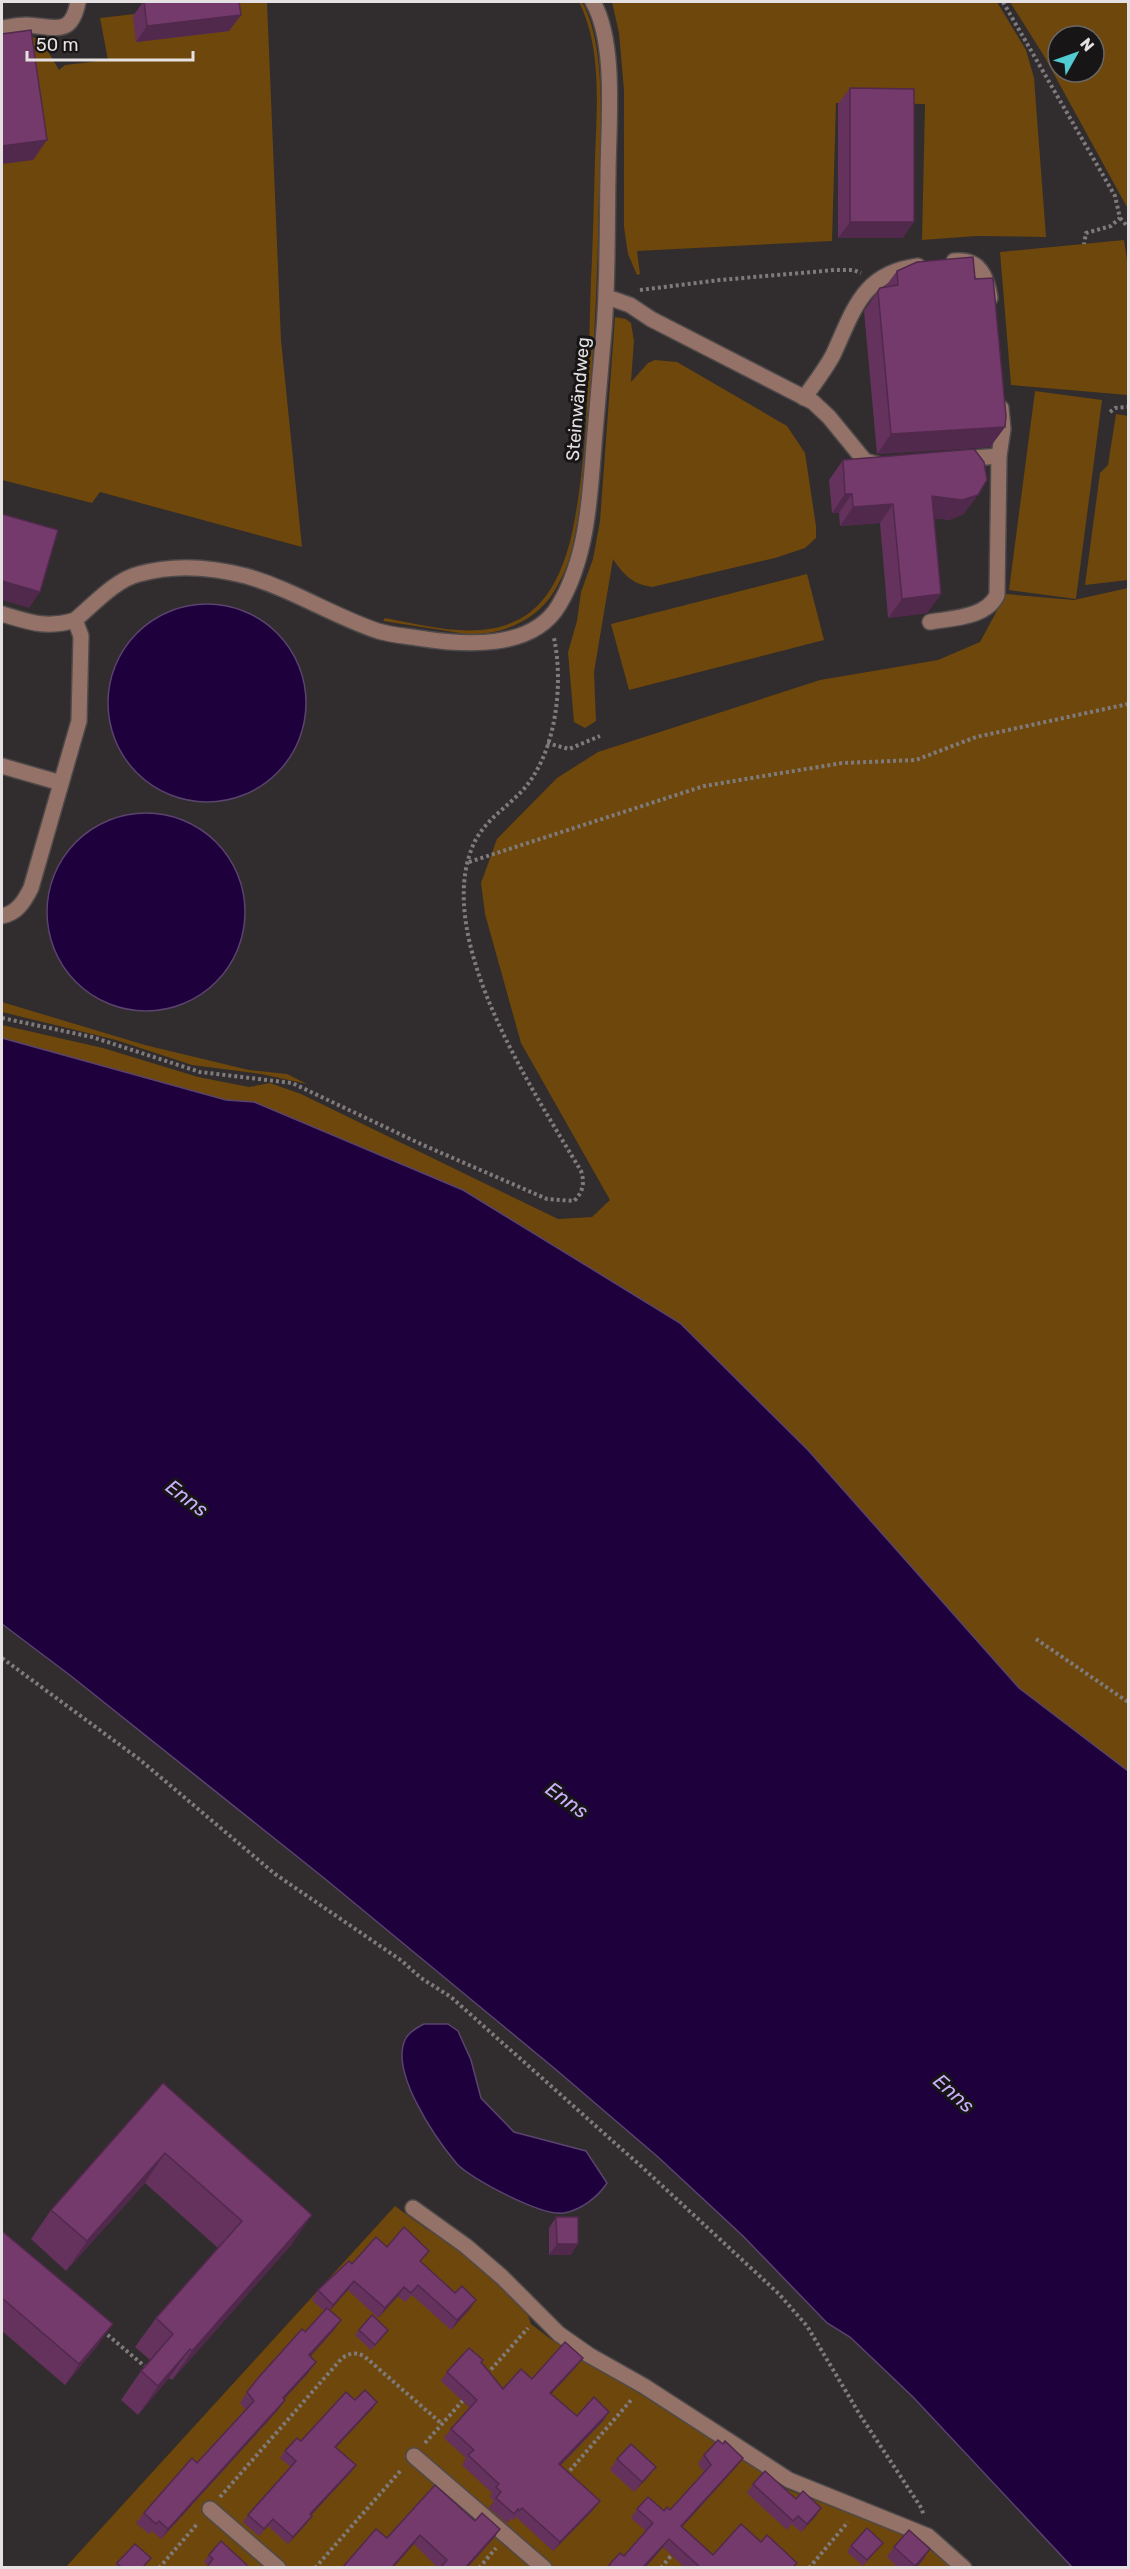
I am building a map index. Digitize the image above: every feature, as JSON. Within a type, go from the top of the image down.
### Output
[{"type":"street","points":[[2,28],[26,26],[51,29],[65,26],[75,18],[78,2]]},
{"type":"street","name":"Steinwändweg","points":[[75,620],[115,586],[135,575],[165,570],[217,569],[250,577],[380,631],[438,641],[474,644],[500,641],[528,631],[558,608],[568,587],[583,541],[612,298],[609,84],[606,41],[598,11],[593,2]]},
{"type":"street","points":[[804,398],[832,358],[858,300],[873,283],[886,273],[961,260],[977,265],[988,282],[992,318]]},
{"type":"street","points":[[612,298],[813,402],[829,417],[865,461],[878,465],[900,464]]},
{"type":"street","points":[[930,622],[982,612],[994,602],[997,595],[999,456],[1003,429],[1000,388]]},
{"type":"street","points":[[944,460],[999,456]]},
{"type":"street","points":[[2,614],[40,626],[75,620],[81,636],[79,721],[31,888],[24,903],[9,914],[2,916]]},
{"type":"street","points":[[2,766],[61,783]]},
{"type":"street","points":[[412,2208],[466,2246],[502,2277],[559,2334],[789,2480],[928,2536],[964,2568]]},
{"type":"street","points":[[414,2456],[544,2568]]},
{"type":"street","points":[[210,2509],[278,2568]]},
{"type":"path","points":[[1003,2],[1115,196],[1120,218],[1128,227]]},
{"type":"path","points":[[1084,244],[1086,233],[1111,226],[1120,218]]},
{"type":"path","points":[[612,298],[654,287],[835,270],[860,272],[873,283]]},
{"type":"path","points":[[1110,412],[1115,408],[1128,408]]},
{"type":"path","points":[[2,1018],[92,1037],[200,1072],[246,1078],[260,1077],[292,1083],[423,1145],[547,1199],[574,1201],[579,1196],[584,1180],[581,1171],[510,1051],[480,974],[465,918],[465,882],[474,844],[482,829],[522,791],[535,773],[554,723],[558,688],[556,649],[553,634],[544,621]]},
{"type":"path","points":[[469,862],[704,786],[842,763],[916,760],[976,737],[1128,704]]},
{"type":"path","points":[[547,743],[569,749],[600,736]]},
{"type":"path","points":[[1036,1639],[1128,1702]]},
{"type":"path","points":[[2,1658],[139,1759],[275,1874],[451,1997],[643,2168],[779,2294],[807,2326],[860,2415],[922,2508],[928,2536]]},
{"type":"path","points":[[100,2329],[154,2374]]},
{"type":"path","points":[[159,2568],[342,2358],[350,2353],[364,2356],[442,2424]]},
{"type":"path","points":[[563,2479],[644,2386]]},
{"type":"path","points":[[809,2568],[857,2509]]},
{"type":"path","points":[[479,2568],[506,2536]]},
{"type":"path","points":[[661,2568],[675,2551]]},
{"type":"shaded area","points":[[239,2],[267,2],[281,340],[302,547],[100,492],[92,503],[2,480],[2,35],[25,35],[38,40],[43,44],[59,70],[65,65],[108,60],[100,18]]},
{"type":"shaded area","points":[[579,2],[582,2],[590,21],[596,43],[601,119],[597,275],[590,389],[580,502],[568,562],[558,585],[547,601],[528,618],[504,629],[466,634],[383,621],[385,618],[445,629],[466,630],[506,625],[524,617],[546,596],[566,555],[577,507],[584,442],[597,119],[595,58]]},
{"type":"shaded area","points":[[612,2],[997,2],[1026,50],[1034,78],[1046,237],[976,236],[922,240],[925,104],[836,103],[832,241],[637,251],[640,274],[637,275],[628,254],[624,227],[624,90],[619,33]]},
{"type":"shaded area","points":[[1010,2],[1128,2],[1128,209],[1059,84],[1106,84],[1106,24],[1046,24],[1046,60]]},
{"type":"shaded area","points":[[1124,240],[1128,267],[1128,395],[1011,385],[1000,252]]},
{"type":"shaded area","points":[[615,317],[626,319],[631,323],[634,341],[631,382],[648,363],[655,360],[677,362],[787,426],[805,453],[816,538],[805,548],[775,558],[652,587],[639,584],[629,578],[613,559],[594,672],[596,721],[585,728],[574,722],[568,652],[577,621],[581,592],[593,559],[600,521]]},
{"type":"shaded area","points":[[1035,391],[1102,400],[1076,599],[1009,590]]},
{"type":"shaded area","points":[[1116,414],[1128,416],[1128,580],[1085,585],[1100,473],[1108,465]]},
{"type":"shaded area","points":[[807,574],[824,640],[629,690],[611,624]]},
{"type":"shaded area","points":[[1128,588],[1128,1771],[1019,1688],[808,1450],[680,1323],[463,1190],[254,1102],[226,1100],[2,1038],[2,1025],[103,1048],[198,1077],[249,1087],[270,1083],[301,1094],[558,1219],[592,1217],[610,1200],[521,1043],[485,914],[481,883],[497,839],[557,778],[598,752],[820,680],[938,660],[980,642],[1006,594],[1074,600]]},
{"type":"shaded area","points":[[2,1002],[145,1045],[249,1070],[287,1074],[307,1084],[261,1074],[192,1065],[116,1040],[2,1012]]},
{"type":"shaded area","points":[[395,2206],[428,2230],[432,2228],[524,2304],[531,2324],[552,2340],[717,2441],[786,2489],[913,2537],[934,2549],[954,2568],[65,2568]]},
{"type":"water","points":[[207,604],[226,606],[245,612],[262,621],[277,633],[289,648],[298,665],[304,684],[306,703],[304,722],[298,741],[289,758],[277,773],[262,785],[245,794],[226,800],[207,802],[188,800],[169,794],[152,785],[137,773],[125,758],[116,741],[110,722],[108,703],[110,684],[116,665],[125,648],[137,633],[152,621],[169,612],[188,606]]},
{"type":"water","points":[[146,813],[175,817],[193,825],[216,842],[233,865],[241,883],[245,912],[241,941],[233,959],[216,982],[193,999],[175,1007],[146,1011],[117,1007],[99,999],[76,982],[59,959],[51,941],[47,912],[51,883],[59,865],[76,842],[99,825],[117,817]]},
{"type":"water","name":"Enns","points":[[2,1038],[226,1100],[254,1102],[463,1190],[680,1323],[808,1450],[1019,1688],[1128,1771],[1128,2567],[1072,2567],[913,2397],[850,2337],[827,2323],[743,2236],[658,2157],[324,1878],[71,1676],[2,1624]]},
{"type":"water","points":[[424,2024],[448,2024],[458,2031],[471,2060],[481,2098],[514,2132],[586,2151],[607,2183],[599,2193],[577,2209],[554,2213],[508,2196],[477,2179],[457,2164],[427,2122],[417,2104],[403,2068],[402,2052],[406,2038],[412,2031]]},
{"type":"building","points":[[144,2],[239,2],[241,15],[147,26]]},
{"type":"building","points":[[31,30],[47,140],[2,146],[2,34]]},
{"type":"building","points":[[850,88],[914,89],[914,222],[850,222]]},
{"type":"building","points":[[973,257],[975,279],[993,278],[1006,416],[1005,427],[891,434],[878,291],[880,288],[898,285],[897,271],[917,262]]},
{"type":"building","points":[[974,449],[984,462],[987,480],[978,495],[962,500],[932,496],[941,594],[902,599],[893,504],[853,507],[852,494],[845,494],[843,460]]},
{"type":"building","points":[[2,514],[58,530],[40,592],[2,581]]},
{"type":"building","points":[[163,2083],[312,2215],[192,2351],[190,2349],[158,2386],[141,2371],[173,2334],[156,2318],[242,2221],[165,2153],[87,2241],[51,2210]]},
{"type":"building","points":[[556,2217],[578,2217],[578,2244],[557,2244]]},
{"type":"building","points":[[404,2227],[429,2251],[420,2261],[455,2293],[462,2286],[476,2300],[457,2320],[418,2285],[411,2293],[404,2287],[385,2308],[354,2281],[333,2305],[318,2290],[349,2261],[352,2264],[376,2237],[387,2247]]},
{"type":"building","points":[[2,2231],[113,2324],[79,2364],[2,2298]]},
{"type":"building","points":[[327,2308],[341,2320],[309,2355],[316,2362],[283,2398],[285,2400],[168,2529],[159,2521],[156,2524],[144,2513],[192,2458],[197,2463],[254,2401],[247,2392],[302,2329],[305,2332]]},
{"type":"building","points":[[372,2315],[388,2330],[375,2345],[359,2330]]},
{"type":"building","points":[[565,2342],[583,2358],[550,2393],[577,2416],[594,2397],[609,2412],[559,2464],[600,2501],[560,2542],[522,2508],[514,2514],[496,2498],[501,2492],[496,2487],[499,2484],[468,2455],[474,2450],[451,2429],[477,2400],[447,2372],[469,2348],[483,2360],[481,2362],[503,2389],[521,2369],[532,2379]]},
{"type":"building","points":[[365,2390],[377,2402],[335,2447],[356,2465],[310,2514],[312,2516],[293,2537],[273,2519],[264,2529],[248,2515],[296,2461],[285,2451],[297,2438],[301,2441],[346,2392],[355,2400]]},
{"type":"building","points":[[718,2440],[723,2444],[725,2441],[743,2458],[681,2526],[713,2555],[741,2524],[761,2542],[767,2535],[797,2563],[792,2568],[701,2568],[669,2539],[642,2568],[612,2568],[609,2565],[620,2553],[624,2556],[653,2523],[637,2509],[648,2497],[664,2511],[667,2507],[670,2510],[711,2465],[704,2455]]},
{"type":"building","points":[[631,2444],[656,2467],[642,2482],[617,2459]]},
{"type":"building","points":[[765,2471],[796,2499],[803,2491],[821,2508],[807,2524],[798,2516],[793,2521],[753,2484]]},
{"type":"building","points":[[435,2485],[475,2521],[482,2513],[500,2529],[465,2568],[440,2568],[447,2560],[420,2535],[393,2566],[395,2568],[342,2568],[376,2529],[387,2538]]},
{"type":"building","points":[[867,2528],[883,2543],[867,2560],[851,2546]]},
{"type":"building","points":[[909,2530],[930,2549],[915,2566],[894,2547]]},
{"type":"building","points":[[221,2541],[250,2568],[206,2568],[213,2559],[209,2555]]},
{"type":"building","points":[[135,2544],[151,2558],[142,2568],[122,2568],[117,2563]]}]
